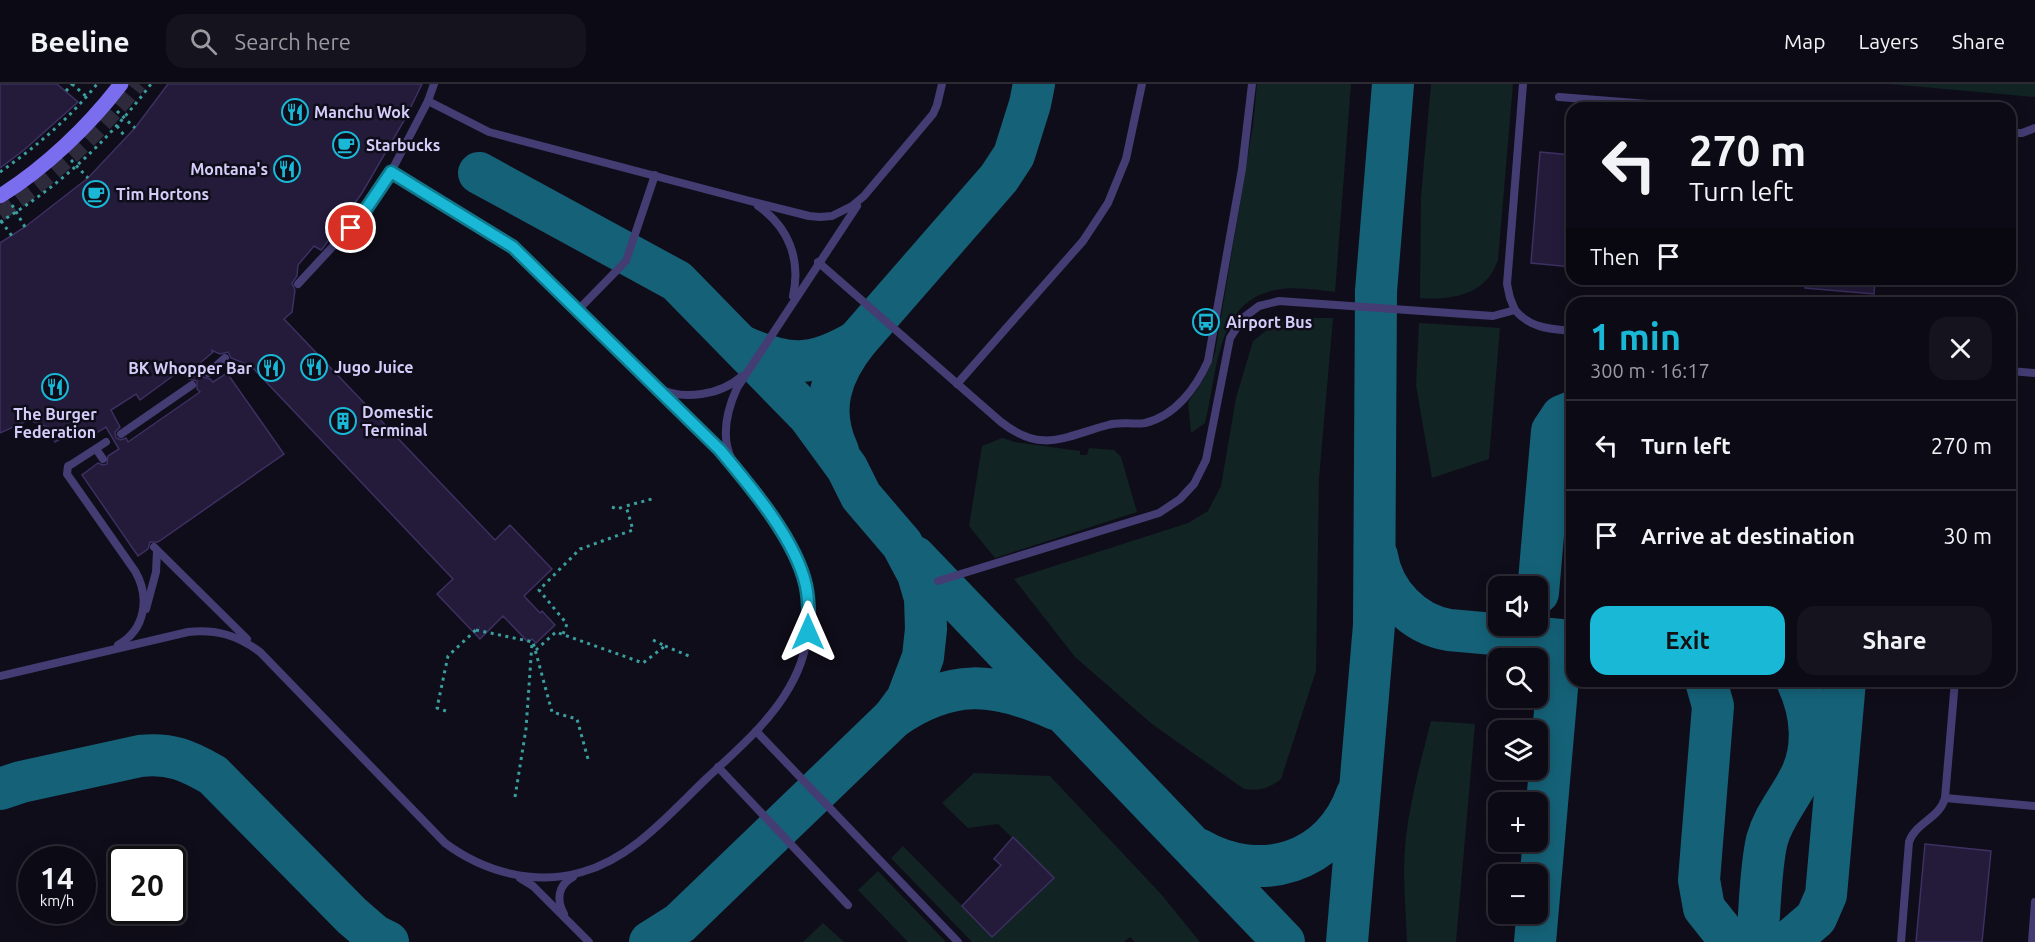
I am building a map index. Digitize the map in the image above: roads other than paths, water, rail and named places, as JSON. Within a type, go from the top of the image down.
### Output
[{"type":"main road","points":[[6,201],[87,124],[120,85]]},
{"type":"lane","points":[[298,284],[362,215],[391,172],[428,101],[434,84]]},
{"type":"lane","points":[[739,473],[726,446],[726,424],[731,401],[745,374],[864,195],[933,114],[942,84]]},
{"type":"lane","points":[[957,384],[1083,241],[1103,212],[1126,159],[1142,84]]},
{"type":"lane","points":[[818,262],[1009,429],[1026,438],[1041,441],[1056,440],[1113,423],[1145,423],[1164,415],[1184,399],[1203,372],[1211,346],[1242,169],[1252,84]]},
{"type":"lane","points":[[1523,84],[1507,284],[1515,310],[1522,319],[1535,326],[1566,330]]},
{"type":"lane","points":[[1559,97],[1623,102]]},
{"type":"lane","points":[[428,101],[489,132],[809,216],[820,217],[841,213],[864,195]]},
{"type":"lane","points":[[2016,133],[2035,128]]},
{"type":"lane","points":[[391,172],[513,247],[579,309],[720,450],[786,538],[801,569],[808,600],[808,632],[801,663],[776,709],[756,731],[636,844],[611,861],[566,881],[560,890],[559,904],[569,922]]},
{"type":"lane","points":[[579,309],[626,261],[655,176]]},
{"type":"lane","points":[[750,201],[776,220],[791,244],[796,273],[794,295],[788,309]]},
{"type":"lane","points":[[938,581],[1159,513],[1179,499],[1194,484],[1206,460],[1230,338],[1243,318],[1259,306],[1279,301],[1493,316],[1515,310]]},
{"type":"lane","points":[[207,373],[225,358]]},
{"type":"lane","points":[[2016,371],[2035,373]]},
{"type":"lane","points":[[651,383],[669,393],[701,394],[732,384],[745,374]]},
{"type":"lane","points":[[121,434],[192,385]]},
{"type":"lane","points":[[106,442],[68,466],[67,474],[140,579],[144,595],[141,621]]},
{"type":"lane","points":[[96,448],[103,459]]},
{"type":"lane","points":[[111,649],[130,636],[141,621],[156,572],[155,549],[260,652],[433,833],[458,853],[533,885],[589,942]]},
{"type":"lane","points":[[0,676],[188,632],[210,631],[235,636],[260,652]]},
{"type":"lane","points":[[1901,942],[1909,842],[1915,831],[1939,811],[1945,798],[1954,687]]},
{"type":"lane","points":[[756,731],[958,942]]},
{"type":"lane","points":[[718,767],[849,905]]},
{"type":"lane","points":[[1945,798],[2035,806]]},
{"type":"lane","points":[[508,873],[549,877],[582,872]]},
{"type":"lane","points":[[2032,942],[2035,902]]},
{"type":"tunnel","points":[[0,214],[40,184],[74,154],[139,84]]},
{"type":"place","name":"Manchu Wok","points":[[295,112]]},
{"type":"place","name":"Starbucks","points":[[346,145]]},
{"type":"place","name":"Montana's","points":[[287,169]]},
{"type":"place","name":"Tim Hortons","points":[[96,194]]},
{"type":"place","name":"Airport Bus","points":[[1206,322]]},
{"type":"place","name":"Jugo Juice","points":[[314,367]]},
{"type":"place","name":"BK Whopper Bar","points":[[271,368]]},
{"type":"place","name":"The Burger Federation","points":[[55,387]]},
{"type":"place","name":"Domestic Terminal","points":[[343,421]]}]
